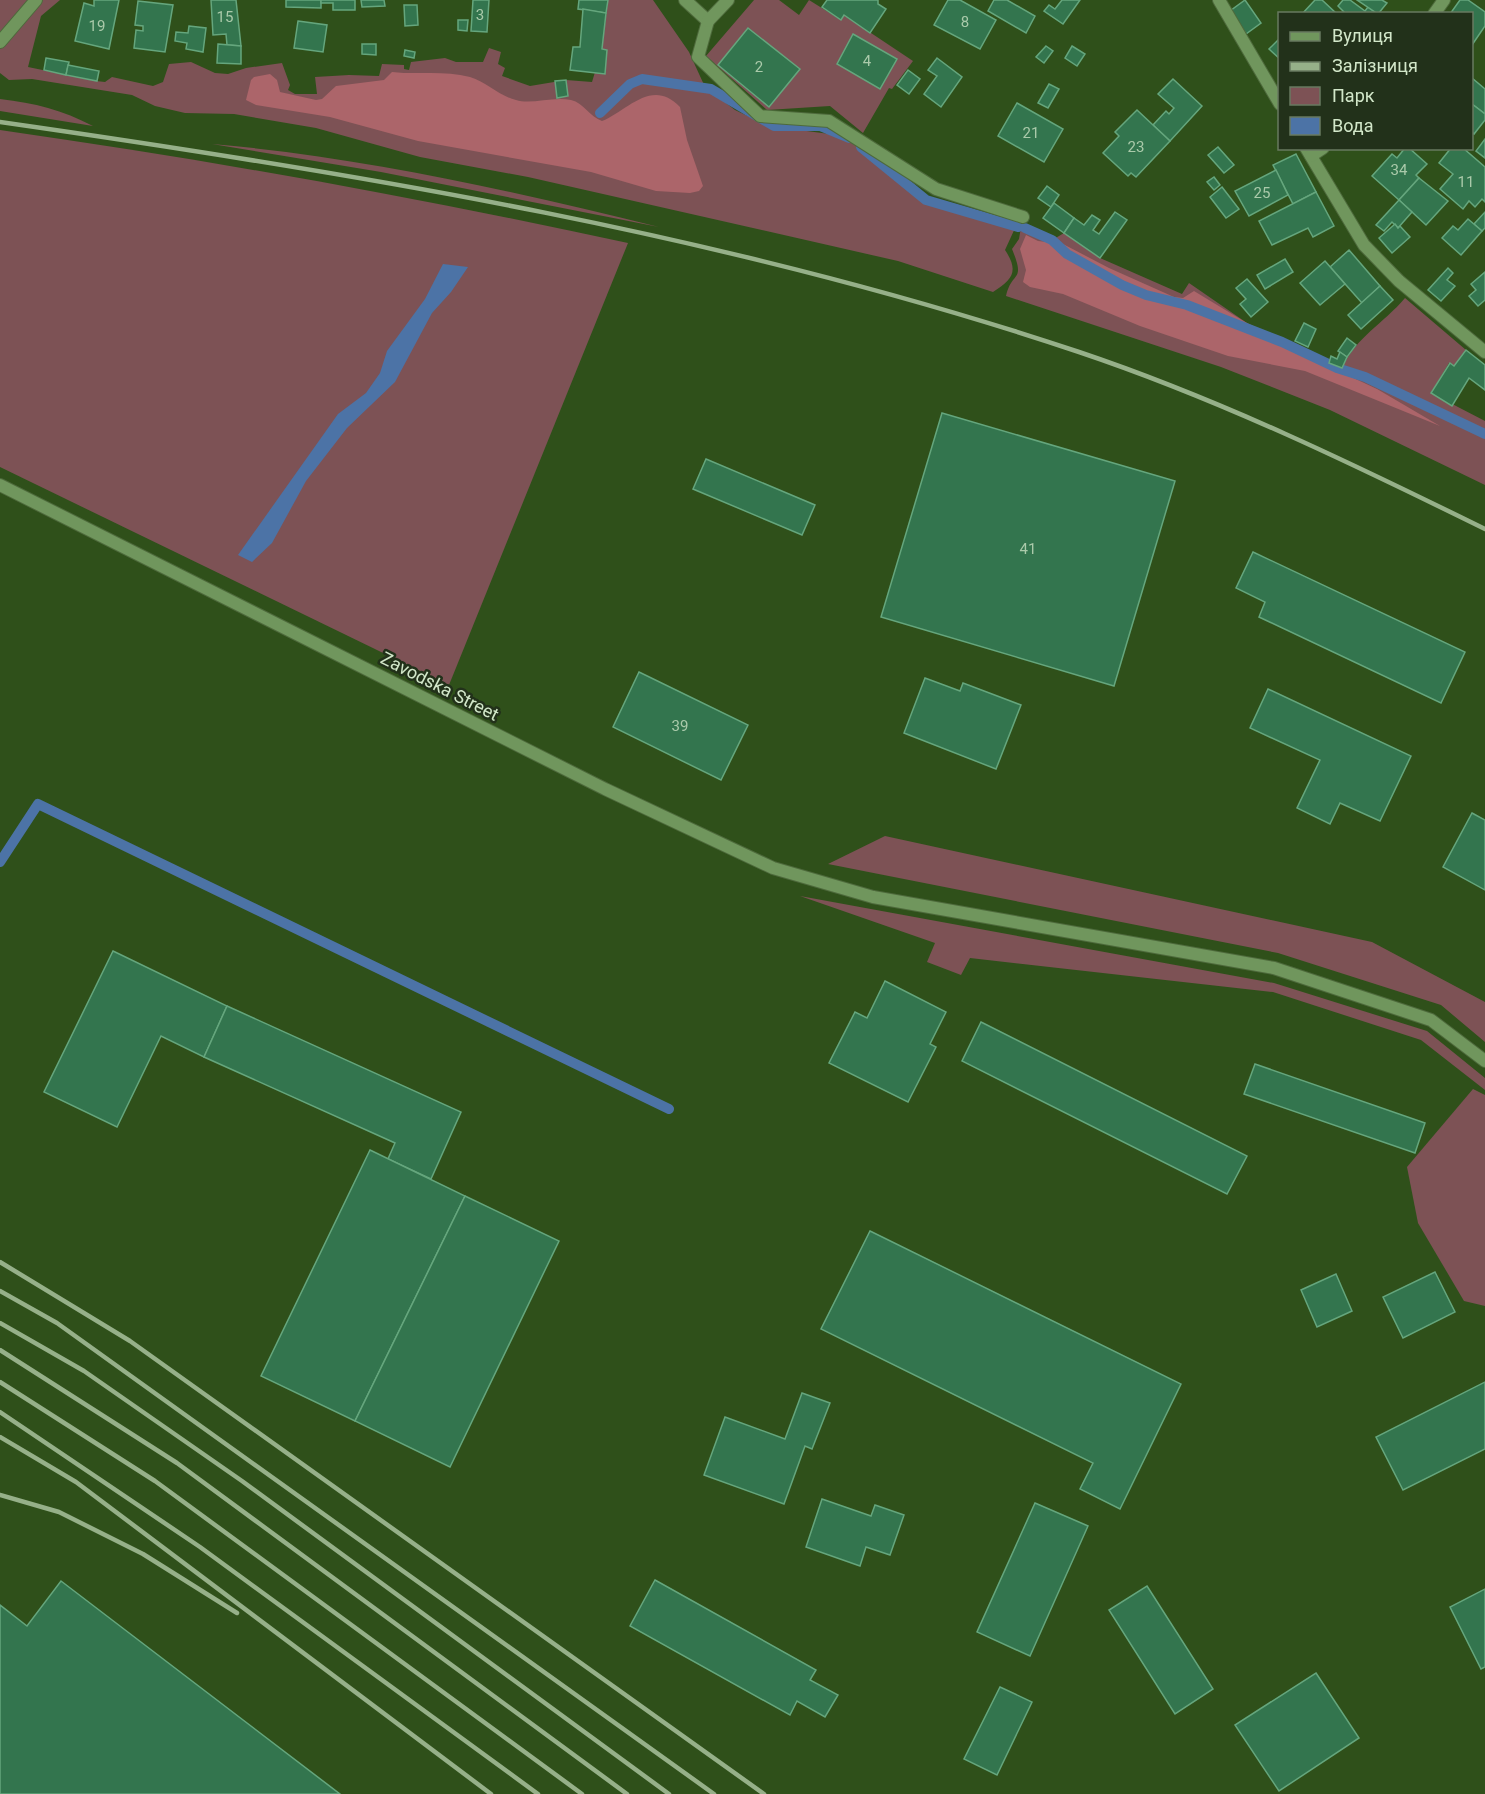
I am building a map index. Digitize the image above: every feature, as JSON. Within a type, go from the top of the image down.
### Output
[{"type":"street","points":[[0,42],[36,0]]},
{"type":"street","points":[[685,0],[708,21]]},
{"type":"street","points":[[728,0],[708,21],[699,57],[760,116],[829,121],[936,189],[1023,218]]},
{"type":"street","points":[[1218,0],[1278,101]]},
{"type":"street","points":[[1308,152],[1349,224],[1370,251],[1425,304],[1485,352]]},
{"type":"street","name":"Zavodska Street","points":[[0,485],[626,799],[772,868],[873,897],[1274,968],[1431,1020],[1485,1061]]},
{"type":"green space","points":[[0,0],[31,0],[0,32]]},
{"type":"green space","points":[[41,0],[60,0],[41,16],[28,67],[96,81],[105,82],[112,77],[153,86],[163,82],[169,64],[191,62],[215,73],[228,74],[246,68],[282,63],[290,85],[288,90],[295,94],[317,94],[315,77],[379,76],[382,64],[404,65],[404,69],[409,70],[411,62],[445,58],[456,62],[483,62],[489,48],[501,52],[498,64],[505,68],[502,76],[530,86],[566,80],[592,82],[602,49],[608,0],[653,0],[689,52],[705,87],[735,110],[769,126],[852,137],[926,197],[1016,226],[1005,250],[1012,264],[1012,274],[993,292],[898,261],[528,177],[420,157],[316,128],[234,114],[185,113],[155,106],[132,95],[32,79],[9,80],[0,73],[0,49],[23,15]]},
{"type":"green space","points":[[754,0],[779,0],[799,15],[809,0],[841,20],[844,15],[913,61],[892,89],[889,88],[863,133],[830,106],[767,110],[706,56]]},
{"type":"green space","points":[[0,99],[48,108],[93,126],[0,111]]},
{"type":"green space","points":[[0,130],[315,181],[628,243],[449,685],[0,467]]},
{"type":"green space","points":[[212,144],[381,166],[549,201],[659,227],[381,172]]},
{"type":"green space","points":[[1021,227],[1054,239],[1064,233],[1100,258],[1182,294],[1189,283],[1247,323],[1342,368],[1355,347],[1405,298],[1466,350],[1454,366],[1449,363],[1431,393],[1485,421],[1485,485],[1330,410],[1221,367],[1006,296],[1018,272],[1012,249],[1019,239]]},
{"type":"green space","points":[[885,836],[1372,942],[1485,1002],[1485,1042],[1441,1005],[1278,953],[828,864]]},
{"type":"green space","points":[[800,896],[1274,983],[1427,1031],[1485,1078],[1485,1090],[1421,1040],[1273,992],[970,958],[961,975],[927,962],[935,943]]},
{"type":"green space","points":[[1473,1089],[1485,1095],[1485,1306],[1464,1301],[1418,1223],[1407,1167]]},
{"type":"shaded area","points":[[392,72],[470,77],[510,98],[522,101],[571,100],[602,121],[640,99],[660,95],[680,107],[687,140],[703,186],[699,191],[690,193],[656,191],[591,172],[418,141],[330,117],[256,105],[246,100],[251,80],[254,77],[270,74],[277,80],[280,92],[316,100],[322,99],[336,86],[384,80]]},
{"type":"shaded area","points":[[1026,235],[1038,241],[1063,244],[1109,268],[1174,297],[1183,298],[1194,291],[1283,345],[1377,389],[1440,426],[1305,371],[1228,356],[1140,326],[1063,294],[1030,287],[1023,282],[1026,270],[1020,249]]},
{"type":"water","points":[[443,264],[468,267],[451,292],[432,313],[395,382],[347,428],[306,481],[272,543],[252,562],[238,555],[338,414],[366,393],[380,373],[387,351],[425,299]]},
{"type":"building","points":[[94,0],[119,0],[109,49],[75,41],[84,3],[94,6]]},
{"type":"building","points":[[211,0],[236,0],[241,46],[227,45],[226,34],[213,35]]},
{"type":"building","points":[[286,0],[321,0],[321,8],[286,7]]},
{"type":"building","points":[[321,0],[355,0],[355,10],[333,10],[333,3],[321,3]]},
{"type":"building","points":[[361,0],[384,0],[385,6],[362,7]]},
{"type":"building","points":[[473,0],[489,0],[487,32],[471,31]]},
{"type":"building","points":[[579,0],[608,0],[606,13],[578,9]]},
{"type":"building","points":[[827,0],[878,0],[878,4],[886,9],[870,33],[844,15],[841,20],[822,7]]},
{"type":"building","points":[[948,0],[960,0],[996,20],[980,49],[934,25]]},
{"type":"building","points":[[994,0],[1007,0],[1035,16],[1026,33],[988,11]]},
{"type":"building","points":[[1062,0],[1080,0],[1063,24],[1044,11],[1049,5],[1055,9]]},
{"type":"building","points":[[1245,0],[1261,23],[1246,34],[1230,11]]},
{"type":"building","points":[[1315,0],[1322,0],[1335,12],[1304,12]]},
{"type":"building","points":[[1343,0],[1350,0],[1365,11],[1368,7],[1375,12],[1344,12],[1338,6]]},
{"type":"building","points":[[1357,0],[1382,0],[1387,3],[1380,12],[1375,12]]},
{"type":"building","points":[[1460,0],[1468,0],[1485,12],[1485,26],[1473,44],[1473,12],[1451,12]]},
{"type":"building","points":[[138,1],[173,5],[165,52],[134,48],[136,30],[143,31],[143,26],[135,25]]},
{"type":"building","points":[[404,5],[417,5],[418,25],[405,26]]},
{"type":"building","points":[[583,9],[606,13],[602,49],[607,50],[605,74],[570,70],[573,47],[580,47]]},
{"type":"building","points":[[458,20],[468,20],[467,31],[458,30]]},
{"type":"building","points":[[298,21],[327,25],[323,52],[294,48]]},
{"type":"building","points":[[189,26],[206,28],[203,52],[186,49],[187,43],[175,41],[176,32],[188,33]]},
{"type":"building","points":[[748,28],[800,69],[769,107],[718,65]]},
{"type":"building","points":[[853,34],[897,59],[880,89],[837,64]]},
{"type":"building","points":[[1278,40],[1278,57],[1269,49]]},
{"type":"building","points":[[218,44],[241,46],[241,64],[217,63]]},
{"type":"building","points":[[362,44],[376,44],[376,55],[362,54]]},
{"type":"building","points":[[1046,46],[1053,51],[1044,63],[1036,57]]},
{"type":"building","points":[[1072,46],[1085,54],[1077,66],[1065,58]]},
{"type":"building","points":[[405,50],[415,52],[414,58],[404,56]]},
{"type":"building","points":[[46,58],[69,62],[66,75],[44,70]]},
{"type":"building","points":[[937,58],[962,77],[941,107],[924,94],[937,76],[928,70]]},
{"type":"building","points":[[68,65],[99,71],[97,81],[66,75]]},
{"type":"building","points":[[908,70],[920,79],[909,94],[897,85]]},
{"type":"building","points":[[1173,79],[1202,106],[1170,141],[1153,125],[1166,111],[1169,114],[1174,108],[1158,94]]},
{"type":"building","points":[[1473,79],[1485,89],[1485,114],[1473,105]]},
{"type":"building","points":[[566,80],[568,96],[557,98],[555,81]]},
{"type":"building","points":[[1049,84],[1059,89],[1048,108],[1038,103]]},
{"type":"building","points":[[1017,103],[1063,129],[1044,162],[998,136]]},
{"type":"building","points":[[1473,105],[1485,114],[1485,120],[1474,134]]},
{"type":"building","points":[[1137,110],[1170,141],[1136,177],[1131,173],[1128,176],[1103,153],[1119,136],[1115,132]]},
{"type":"building","points":[[1485,139],[1485,158],[1476,151]]},
{"type":"building","points":[[1218,147],[1234,165],[1224,173],[1208,155]]},
{"type":"building","points":[[1403,150],[1411,150],[1427,164],[1416,175],[1419,178],[1399,200],[1372,176],[1392,154],[1397,158]]},
{"type":"building","points":[[1449,150],[1465,150],[1485,167],[1485,202],[1482,199],[1475,207],[1469,201],[1463,209],[1440,189],[1453,174],[1439,163]]},
{"type":"building","points":[[1296,154],[1316,192],[1293,204],[1273,165]]},
{"type":"building","points":[[1276,170],[1288,195],[1249,216],[1235,191]]},
{"type":"building","points":[[1214,177],[1220,185],[1214,190],[1207,182]]},
{"type":"building","points":[[1419,178],[1448,201],[1426,225],[1399,200]]},
{"type":"building","points":[[1047,186],[1059,195],[1051,207],[1038,198]]},
{"type":"building","points":[[1222,187],[1239,209],[1226,218],[1210,197]]},
{"type":"building","points":[[1316,192],[1334,226],[1313,237],[1308,228],[1272,245],[1259,221]]},
{"type":"building","points":[[1399,200],[1412,212],[1398,228],[1392,222],[1384,231],[1376,225]]},
{"type":"building","points":[[1054,203],[1074,218],[1064,233],[1043,218]]},
{"type":"building","points":[[1115,212],[1127,220],[1100,258],[1064,233],[1074,218],[1084,225],[1092,215],[1100,220],[1093,230],[1099,234]]},
{"type":"building","points":[[1485,212],[1485,228],[1482,231],[1474,224]]},
{"type":"building","points":[[1468,219],[1482,231],[1461,255],[1442,238],[1453,226],[1458,230]]},
{"type":"building","points":[[1395,224],[1410,237],[1392,253],[1379,238]]},
{"type":"building","points":[[1349,250],[1380,286],[1362,303],[1330,267]]},
{"type":"building","points":[[1285,259],[1293,272],[1265,289],[1257,275]]},
{"type":"building","points":[[1325,261],[1345,284],[1320,305],[1300,283]]},
{"type":"building","points":[[1448,268],[1453,273],[1447,280],[1455,286],[1441,301],[1428,290]]},
{"type":"building","points":[[1485,272],[1485,300],[1478,306],[1469,296],[1476,290],[1471,284]]},
{"type":"building","points":[[1247,279],[1268,302],[1251,317],[1240,304],[1246,299],[1236,288]]},
{"type":"building","points":[[1380,286],[1393,300],[1361,329],[1348,315]]},
{"type":"building","points":[[1304,323],[1316,329],[1308,347],[1295,341]]},
{"type":"building","points":[[1347,338],[1356,345],[1347,357],[1338,351]]},
{"type":"building","points":[[1466,350],[1485,365],[1485,390],[1469,378],[1452,406],[1431,393],[1450,363],[1454,366]]},
{"type":"building","points":[[1340,352],[1347,357],[1342,368],[1329,363],[1331,356],[1337,359]]},
{"type":"building","points":[[942,413],[1175,481],[1114,686],[881,617]]},
{"type":"building","points":[[706,459],[815,505],[802,535],[693,489]]},
{"type":"building","points":[[1253,552],[1465,652],[1441,703],[1259,617],[1265,602],[1236,588]]},
{"type":"building","points":[[639,672],[748,725],[721,780],[613,727]]},
{"type":"building","points":[[925,678],[960,691],[963,683],[1021,705],[996,769],[904,733]]},
{"type":"building","points":[[1268,689],[1411,756],[1380,821],[1340,803],[1330,824],[1297,808],[1320,760],[1250,728]]},
{"type":"building","points":[[1472,813],[1485,820],[1485,890],[1443,867]]},
{"type":"building","points":[[113,951],[227,1006],[204,1057],[161,1036],[117,1127],[44,1092]]},
{"type":"building","points":[[885,981],[946,1012],[930,1044],[936,1047],[908,1102],[829,1063],[855,1012],[867,1018]]},
{"type":"building","points":[[227,1006],[461,1112],[431,1179],[388,1159],[395,1143],[204,1057]]},
{"type":"building","points":[[981,1022],[1247,1156],[1227,1194],[962,1061]]},
{"type":"building","points":[[1255,1064],[1425,1123],[1415,1153],[1244,1094]]},
{"type":"building","points":[[370,1150],[465,1196],[355,1421],[261,1376]]},
{"type":"building","points":[[465,1196],[559,1241],[450,1467],[355,1421]]},
{"type":"building","points":[[870,1231],[1181,1384],[1120,1509],[1080,1489],[1093,1463],[821,1329]]},
{"type":"building","points":[[1435,1272],[1455,1312],[1403,1338],[1383,1297]]},
{"type":"building","points":[[1336,1274],[1352,1311],[1317,1327],[1301,1290]]},
{"type":"building","points":[[1485,1382],[1485,1449],[1403,1490],[1376,1437]]},
{"type":"building","points":[[802,1393],[830,1403],[812,1449],[805,1446],[784,1504],[704,1475],[725,1417],[785,1439]]},
{"type":"building","points":[[822,1499],[871,1516],[875,1505],[904,1515],[890,1555],[866,1547],[860,1566],[806,1547]]},
{"type":"building","points":[[1035,1503],[1088,1526],[1030,1656],[977,1632]]},
{"type":"building","points":[[655,1580],[816,1670],[810,1680],[838,1695],[825,1717],[797,1701],[790,1715],[630,1626]]},
{"type":"building","points":[[61,1581],[340,1794],[0,1794],[0,1605],[27,1626]]},
{"type":"building","points":[[1147,1586],[1213,1689],[1175,1714],[1109,1610]]},
{"type":"building","points":[[1485,1589],[1485,1667],[1481,1669],[1450,1607]]},
{"type":"building","points":[[1316,1673],[1359,1738],[1279,1791],[1235,1725]]},
{"type":"building","points":[[1000,1687],[1032,1702],[997,1775],[964,1759]]},
{"type":"waterway","points":[[600,113],[630,84],[642,79],[711,89],[774,126],[820,126],[849,138]]},
{"type":"waterway","points":[[861,147],[926,200],[1018,227]]},
{"type":"waterway","points":[[1025,228],[1052,240],[1067,254],[1122,285],[1146,295],[1187,305],[1282,342],[1337,368],[1365,377],[1485,434]]},
{"type":"waterway","points":[[0,862],[38,804],[669,1109]]},
{"type":"railway","points":[[0,122],[273,163],[409,187],[545,213],[814,274],[947,311],[1131,370],[1285,434],[1485,529]]},
{"type":"railway","points":[[0,1262],[130,1341],[764,1794]]},
{"type":"railway","points":[[0,1291],[57,1323],[714,1794]]},
{"type":"railway","points":[[0,1323],[84,1371],[242,1481],[669,1794]]},
{"type":"railway","points":[[0,1350],[177,1463],[627,1794]]},
{"type":"railway","points":[[0,1382],[155,1481],[582,1794]]},
{"type":"railway","points":[[0,1412],[200,1547],[538,1794]]},
{"type":"railway","points":[[0,1437],[76,1482],[491,1794]]},
{"type":"railway","points":[[0,1495],[59,1512],[143,1554],[237,1613]]}]
